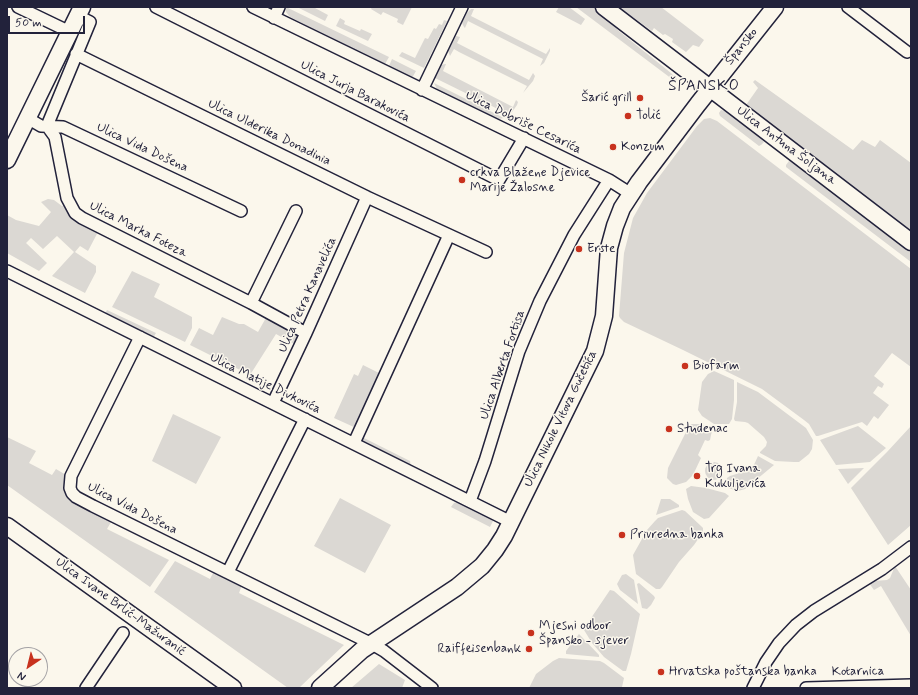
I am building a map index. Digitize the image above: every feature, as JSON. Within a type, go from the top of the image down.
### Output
[{"type":"street","points":[[18,7],[70,32]]},
{"type":"street","name":"Ulica Jurja Barakovića","points":[[156,7],[499,180],[524,138]]},
{"type":"street","name":"Ulica Dobriše Cesarića","points":[[253,7],[609,180],[631,194]]},
{"type":"street","points":[[274,18],[279,7]]},
{"type":"street","points":[[422,90],[462,7]]},
{"type":"street","name":"Ulica Antuna Šoljana","points":[[604,7],[911,242]]},
{"type":"street","name":"Špansko","points":[[710,88],[775,7]]},
{"type":"street","points":[[848,7],[907,52]]},
{"type":"street","points":[[7,160],[29,119],[80,11],[90,22],[47,126]]},
{"type":"street","name":"Ulica Ulderika Donadinia","points":[[76,54],[367,197],[486,252]]},
{"type":"street","name":"Ulica Nikole Vitova Gučetića","points":[[320,688],[362,650],[448,594],[467,579],[496,550],[595,351],[604,316],[610,241],[614,226],[622,208],[710,88]]},
{"type":"street","name":"Ulica Vida Došena","points":[[29,119],[41,126],[63,126],[241,211]]},
{"type":"street","name":"Ulica Marka Foteza","points":[[47,126],[55,137],[67,198],[75,212],[82,218],[251,303],[306,333]]},
{"type":"street","name":"Ulica Alberta Fortisa","points":[[470,501],[485,461],[519,351],[540,301],[574,235],[609,180]]},
{"type":"street","name":"Ulica Petra Kanavelića","points":[[273,404],[367,197]]},
{"type":"street","points":[[251,303],[296,211]]},
{"type":"street","points":[[354,443],[449,235]]},
{"type":"street","name":"Ulica Matije Divkovića","points":[[7,271],[511,522]]},
{"type":"street","name":"Ulica Vida Došena","points":[[140,337],[71,476],[70,490],[80,499],[372,644]]},
{"type":"street","points":[[228,572],[305,419]]},
{"type":"street","name":"Ulica Ivane Brlić-Mažuranić","points":[[7,526],[233,688]]},
{"type":"street","points":[[753,688],[770,656],[796,625],[814,611],[882,569],[911,547]]},
{"type":"street","points":[[86,688],[123,633]]},
{"type":"street","points":[[372,644],[384,651],[432,688]]},
{"type":"street","name":"Kotarnica","points":[[806,688],[911,685]]},
{"type":"shaded area","points":[[286,7],[389,57],[385,64],[290,17],[286,12]]},
{"type":"shaded area","points":[[315,7],[328,15],[325,21],[299,8]]},
{"type":"shaded area","points":[[372,7],[412,7],[403,25],[397,22],[398,19],[383,12],[381,15],[371,9]]},
{"type":"shaded area","points":[[559,7],[569,7],[585,19],[581,25],[556,12]]},
{"type":"shaded area","points":[[576,7],[593,7],[620,32],[671,73],[677,79],[676,82]]},
{"type":"shaded area","points":[[619,7],[661,7],[704,40],[699,47],[693,45],[686,52],[672,42],[673,39],[665,34],[663,35],[654,28],[652,31]]},
{"type":"shaded area","points":[[471,9],[474,9],[471,16],[546,54],[550,48],[544,63],[540,66],[543,59],[468,21],[465,28],[462,23],[467,13]]},
{"type":"shaded area","points":[[340,18],[345,21],[344,24],[360,31],[361,29],[372,34],[368,41],[336,26]]},
{"type":"shaded area","points":[[444,20],[447,21],[424,68],[399,56],[402,52],[415,58],[425,38],[428,39],[434,28],[436,29],[439,24],[442,25]]},
{"type":"shaded area","points":[[456,36],[460,37],[457,43],[529,80],[533,73],[535,76],[533,81],[523,93],[527,86],[454,49],[450,56],[448,51]]},
{"type":"shaded area","points":[[392,59],[416,71],[412,78],[389,66]]},
{"type":"shaded area","points":[[446,64],[443,71],[513,107],[516,100],[518,102],[517,105],[510,115],[435,78],[441,65]]},
{"type":"shaded area","points":[[755,80],[853,150],[862,140],[875,147],[880,140],[911,163],[911,234],[735,100],[736,98],[746,105],[758,88],[753,82]]},
{"type":"shaded area","points":[[434,83],[504,118],[498,119],[491,117],[440,91]]},
{"type":"shaded area","points":[[721,110],[733,113],[742,119],[764,142],[759,146],[720,116],[719,113]]},
{"type":"shaded area","points":[[710,118],[717,121],[911,269],[911,367],[892,353],[874,376],[884,384],[882,388],[878,386],[873,393],[889,405],[878,419],[874,416],[867,426],[862,422],[816,436],[809,424],[762,389],[624,322],[620,318],[624,253],[633,218],[647,193],[697,126],[704,119]]},
{"type":"shaded area","points":[[789,161],[801,167],[911,249],[911,262],[786,167]]},
{"type":"shaded area","points":[[48,199],[54,200],[62,206],[65,204],[99,230],[88,251],[80,246],[75,252],[96,266],[96,272],[85,293],[52,276],[74,252],[57,236],[43,249],[31,238],[26,243],[47,263],[39,271],[7,253],[7,215],[16,220],[39,226],[51,212],[41,202]]},
{"type":"shaded area","points":[[132,271],[160,284],[154,297],[192,317],[192,328],[185,342],[112,307]]},
{"type":"shaded area","points":[[107,310],[156,333],[153,338],[105,314]]},
{"type":"shaded area","points":[[267,316],[299,333],[299,336],[296,345],[276,334],[250,375],[190,345],[199,328],[213,335],[222,317],[239,324],[244,324],[258,332]]},
{"type":"shaded area","points":[[363,365],[381,374],[356,428],[334,418],[354,374],[358,376]]},
{"type":"shaded area","points":[[714,371],[734,380],[732,419],[729,424],[714,424],[702,416],[698,410],[702,382],[708,374]]},
{"type":"shaded area","points":[[737,382],[758,392],[806,428],[813,440],[812,449],[809,454],[799,462],[794,462],[775,461],[760,453],[766,446],[767,442],[764,437],[748,423],[735,421],[734,419],[737,402]]},
{"type":"shaded area","points":[[173,414],[221,437],[196,484],[152,461]]},
{"type":"shaded area","points":[[691,424],[699,424],[710,427],[712,431],[710,440],[705,440],[698,455],[701,458],[693,475],[686,482],[676,485],[667,478],[668,468]]},
{"type":"shaded area","points":[[858,426],[886,448],[870,462],[836,465],[820,440]]},
{"type":"shaded area","points":[[911,426],[911,525],[888,545],[851,488]]},
{"type":"shaded area","points":[[7,437],[36,451],[29,463],[52,475],[56,469],[66,475],[64,481],[65,490],[91,510],[91,512],[111,522],[107,529],[169,560],[150,587],[7,485]]},
{"type":"shaded area","points":[[362,437],[410,461],[411,466],[363,442]]},
{"type":"shaded area","points":[[758,456],[774,465],[745,489],[738,491],[728,488],[726,485],[727,478],[749,470],[753,467]]},
{"type":"shaded area","points":[[710,462],[718,462],[723,467],[721,478],[718,480],[710,480],[705,475],[705,467]]},
{"type":"shaded area","points":[[864,468],[848,484],[838,469]]},
{"type":"shaded area","points":[[691,486],[725,493],[729,496],[709,518],[704,519],[693,512],[686,489]]},
{"type":"shaded area","points":[[340,498],[391,525],[365,573],[314,546]]},
{"type":"shaded area","points":[[661,499],[670,499],[679,505],[679,507],[656,515]]},
{"type":"shaded area","points":[[457,502],[490,517],[493,521],[490,527],[451,507]]},
{"type":"shaded area","points":[[682,510],[703,528],[703,532],[679,562],[662,587],[660,589],[656,589],[636,574],[633,555],[647,530],[658,518]]},
{"type":"shaded area","points":[[175,561],[210,579],[214,571],[242,585],[239,593],[344,645],[300,687],[288,688],[154,592]]},
{"type":"shaded area","points":[[895,566],[911,590],[911,636],[881,586],[874,590],[869,583],[887,580],[890,578]]},
{"type":"shaded area","points":[[626,574],[634,580],[638,604],[620,590],[617,584],[622,575]]},
{"type":"shaded area","points":[[639,583],[655,598],[647,609],[642,608],[637,584]]},
{"type":"shaded area","points":[[610,590],[614,591],[640,614],[626,671],[623,671],[604,657],[592,643],[584,630]]},
{"type":"shaded area","points":[[579,634],[599,655],[599,657],[566,654],[566,651]]},
{"type":"shaded area","points":[[559,658],[600,661],[624,678],[622,687],[529,688],[536,674]]},
{"type":"shaded area","points":[[379,664],[405,680],[402,688],[351,688]]},
{"type":"place","name":"Šarić grill","points":[[640,98]]},
{"type":"place","name":"Tolić","points":[[628,116]]},
{"type":"place","name":"Konzum","points":[[613,147]]},
{"type":"place","name":"crkva Blažene Djevice Marije Žalosne","points":[[462,180]]},
{"type":"place","name":"Erste","points":[[579,249]]},
{"type":"place","name":"Biofarm","points":[[685,366]]},
{"type":"place","name":"Studenac","points":[[669,429]]},
{"type":"place","name":"Trg Ivana Kukuljevića","points":[[697,476]]},
{"type":"place","name":"Privredna banka","points":[[622,535]]},
{"type":"place","name":"Mjesni odbor Špansko - sjever","points":[[531,633]]},
{"type":"place","name":"Raiffeisenbank","points":[[529,649]]},
{"type":"place","name":"Hrvatska poštanska banka","points":[[661,672]]},
{"type":"district","name":"ŠPANSKO","points":[[704,87]]}]
